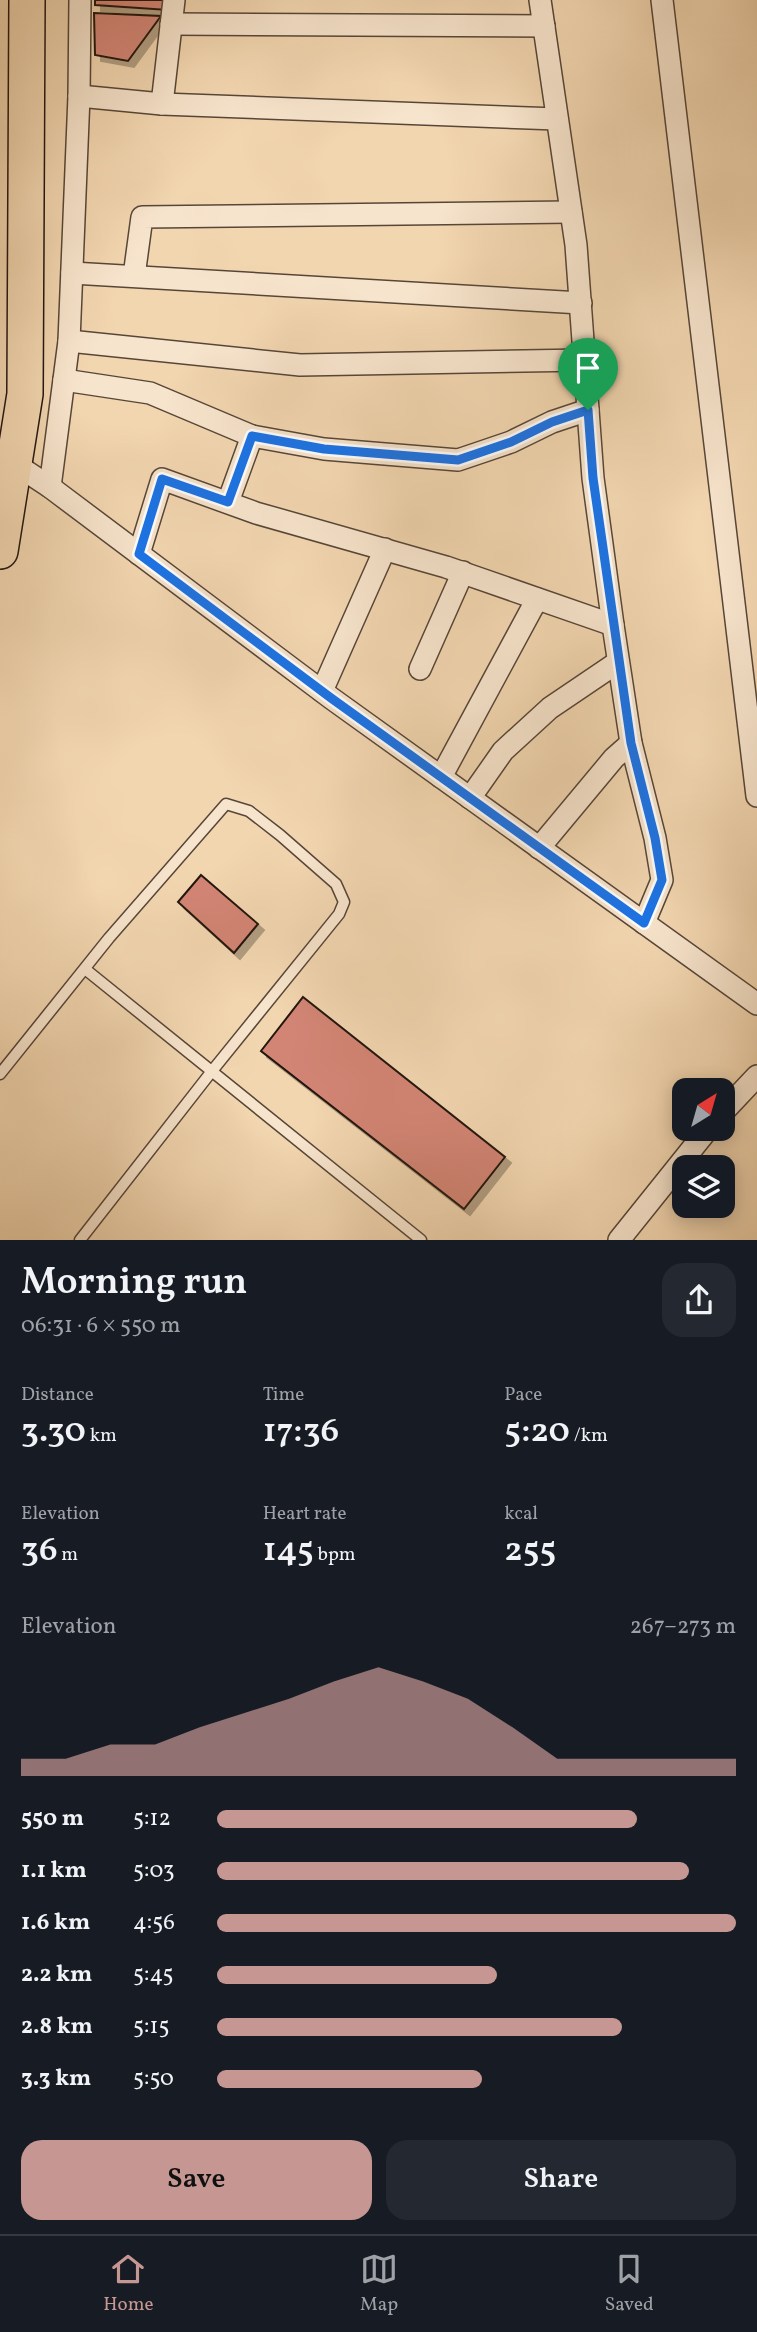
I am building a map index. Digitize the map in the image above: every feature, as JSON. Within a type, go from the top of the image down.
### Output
[{"type":"highway","points":[[0,551],[7,458],[25,394],[27,0]]},
{"type":"street","points":[[50,487],[69,341],[80,0]]},
{"type":"street","points":[[162,104],[174,0]]},
{"type":"street","points":[[540,0],[571,212],[581,303],[593,478],[618,662],[631,743],[655,838],[662,880],[644,923]]},
{"type":"street","points":[[662,0],[757,796]]},
{"type":"street","points":[[171,24],[544,26]]},
{"type":"street","points":[[79,96],[162,104],[557,119]]},
{"type":"street","points":[[134,276],[142,217],[571,212]]},
{"type":"street","points":[[72,273],[581,303]]},
{"type":"street","points":[[69,341],[300,365],[584,360]]},
{"type":"street","points":[[64,380],[150,393],[252,436],[324,449],[458,460],[511,442],[552,422],[588,410]]},
{"type":"street","points":[[228,502],[252,436]]},
{"type":"street","points":[[7,458],[50,487],[322,691],[757,1004]]},
{"type":"street","points":[[139,554],[162,479],[256,513],[463,572],[613,625]]},
{"type":"street","points":[[322,691],[385,549]]},
{"type":"street","points":[[420,669],[463,572]]},
{"type":"street","points":[[441,776],[537,599]]},
{"type":"street","points":[[470,798],[503,751],[550,708],[618,662]]},
{"type":"street","points":[[539,848],[614,758],[631,743]]},
{"type":"street","points":[[735,1099],[757,1076]]},
{"type":"street","points":[[619,1240],[698,1141]]},
{"type":"lane","points":[[0,1074],[85,968],[226,804],[248,811],[336,884],[344,902],[339,914],[80,1240]]},
{"type":"lane","points":[[85,968],[421,1240]]},
{"type":"building","points":[[95,0],[169,0],[168,10],[95,5]]},
{"type":"building","points":[[94,13],[161,16],[128,61],[95,55]]},
{"type":"building","points":[[201,875],[258,924],[234,953],[178,902]]},
{"type":"building","points":[[303,997],[505,1157],[464,1209],[261,1051]]},
{"type":"route","points":[[588,410],[593,478],[631,743],[655,838],[662,880],[644,923],[331,698],[139,554],[162,479],[228,502],[252,436],[324,449],[458,460],[511,442],[552,422],[588,410]]}]
